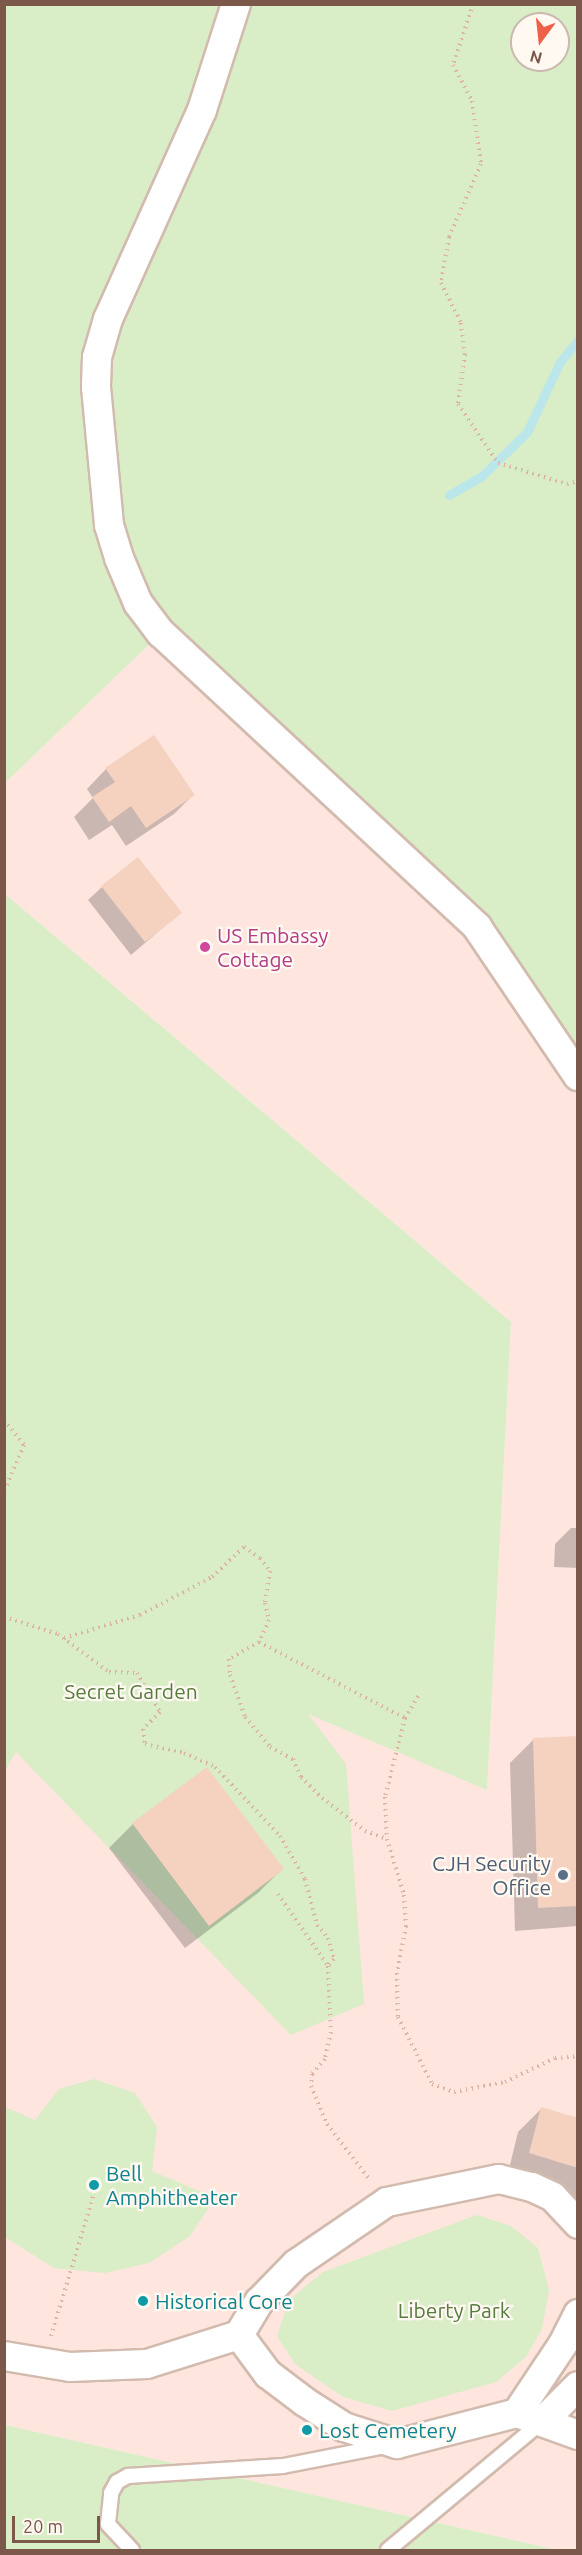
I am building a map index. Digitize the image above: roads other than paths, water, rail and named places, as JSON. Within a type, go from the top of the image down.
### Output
[{"type":"street","points":[[236,4],[202,110],[108,319],[98,357],[96,387],[109,525],[119,558],[138,603],[161,633],[477,927],[578,1076]]},
{"type":"street","points":[[4,2356],[70,2367],[147,2364],[239,2335],[259,2302],[296,2264],[387,2202],[499,2179],[532,2187],[553,2197],[578,2224]]},
{"type":"street","points":[[530,2417],[578,2314]]},
{"type":"street","points":[[239,2335],[268,2374],[305,2402],[344,2427],[397,2444],[530,2417],[578,2386]]},
{"type":"street","points":[[530,2417],[578,2435]]},
{"type":"lane","points":[[388,2550],[530,2417]]},
{"type":"lane","points":[[132,2550],[108,2523],[111,2493],[117,2482],[128,2476],[284,2466],[397,2444]]},
{"type":"waterway","points":[[449,495],[483,475],[527,432],[560,362],[578,340]]},
{"type":"place","name":"US Embassy Cottage","points":[[205,947]]},
{"type":"place","name":"CJH Security Office","points":[[563,1875]]},
{"type":"place","name":"Bell Amphitheater","points":[[94,2185]]},
{"type":"place","name":"Historical Core","points":[[143,2301]]},
{"type":"place","name":"Lost Cemetery","points":[[307,2430]]},
{"type":"park label","name":"Secret Garden","points":[[131,1691]]},
{"type":"park label","name":"Liberty Park","points":[[454,2310]]}]
